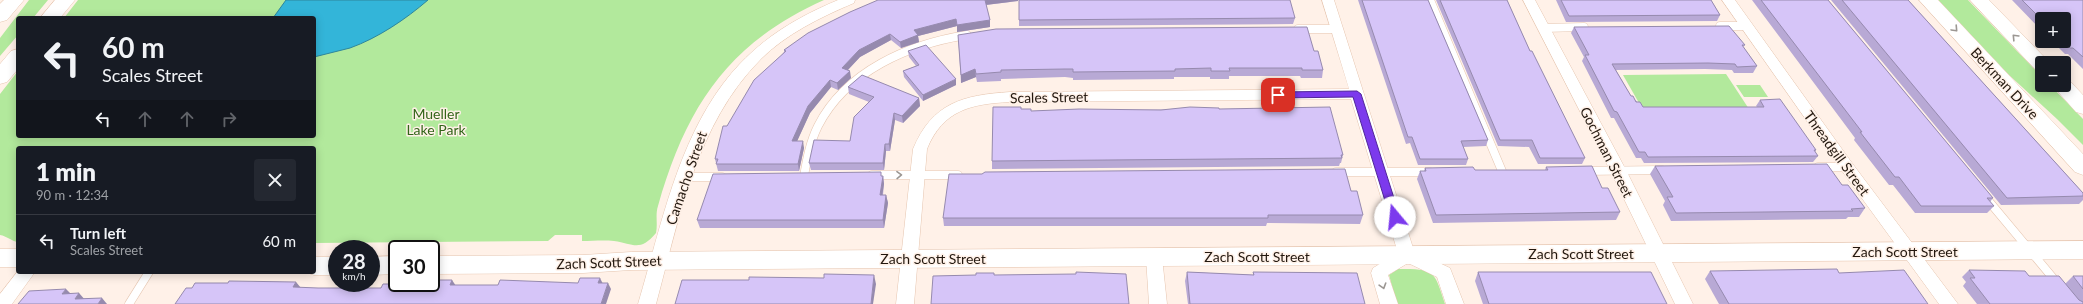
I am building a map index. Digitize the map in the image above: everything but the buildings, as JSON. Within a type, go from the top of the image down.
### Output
[{"type":"main road","points":[[0,16],[14,0]]},
{"type":"main road","points":[[52,16],[65,0]]},
{"type":"main road","points":[[0,77],[16,58]]},
{"type":"street","name":"Camacho Street","points":[[647,304],[685,177],[708,119],[728,87],[756,56],[789,32],[825,10],[849,0]]},
{"type":"street","points":[[1328,0],[1407,255],[1444,273],[1455,304]]},
{"type":"street","name":"Gochman Street","points":[[1529,0],[1618,170],[1684,304]]},
{"type":"street","name":"Threadgill Street","points":[[1728,0],[1847,167],[1948,304]]},
{"type":"street","name":"Berkman Drive","points":[[1928,0],[2083,167]]},
{"type":"street","points":[[1979,0],[2035,58]]},
{"type":"street","points":[[2069,92],[2083,107]]},
{"type":"street","name":"Scales Street","points":[[904,304],[920,149],[929,129],[944,114],[966,103],[988,98],[1357,94]]},
{"type":"street","name":"Zach Scott Street","points":[[440,265],[583,264],[660,261],[2083,250]]},
{"type":"street","points":[[1389,304],[1379,273],[1407,255]]},
{"type":"street","points":[[1154,257],[1158,304]]},
{"type":"street","points":[[0,258],[16,258]]},
{"type":"street","points":[[316,266],[328,266]]},
{"type":"street","points":[[2,304],[25,274]]},
{"type":"lane","points":[[1430,0],[1502,171]]},
{"type":"lane","points":[[1714,26],[1747,26]]},
{"type":"lane","points":[[1543,28],[1591,27]]},
{"type":"lane","points":[[1290,29],[1337,29]]},
{"type":"lane","points":[[804,176],[810,147],[821,121],[839,96],[867,73],[897,55],[933,42],[974,34]]},
{"type":"lane","points":[[1806,168],[1847,167]]},
{"type":"lane","points":[[1572,171],[1668,170]]},
{"type":"lane","points":[[1324,172],[1442,172]]},
{"type":"lane","points":[[865,176],[968,175]]},
{"type":"lane","points":[[685,177],[731,177]]},
{"type":"lane","points":[[1982,192],[2065,293]]},
{"type":"lane","points":[[128,304],[148,274]]},
{"type":"green space","points":[[29,0],[48,0],[35,16],[17,16]]},
{"type":"green space","name":"Mueller Lake Park","points":[[78,0],[824,0],[790,17],[762,36],[737,58],[716,82],[698,109],[682,138],[669,170],[657,209],[656,233],[646,243],[641,245],[610,241],[582,241],[582,235],[555,235],[548,241],[440,242],[440,240],[388,240],[388,242],[380,242],[380,240],[328,240],[328,243],[316,243],[316,146],[16,146],[16,241],[0,235],[0,94],[16,74],[16,138],[316,138],[316,16],[66,16]]},
{"type":"green space","points":[[1938,0],[1968,0],[2035,70],[2035,92],[2057,92],[2083,119],[2083,145],[2009,75]]},
{"type":"green space","points":[[16,17],[16,37],[0,56],[0,38]]},
{"type":"green space","points":[[1726,74],[1749,109],[1643,110],[1623,75]]},
{"type":"green space","points":[[1736,85],[1760,85],[1768,97],[1744,97]]},
{"type":"green space","points":[[1398,269],[1426,271],[1431,274],[1438,284],[1445,304],[1397,304],[1389,275]]},
{"type":"water","points":[[286,0],[428,0],[401,21],[371,39],[350,48],[316,56],[316,16],[274,16]]},
{"type":"route","points":[[1278,95],[1357,94],[1395,217]]}]
